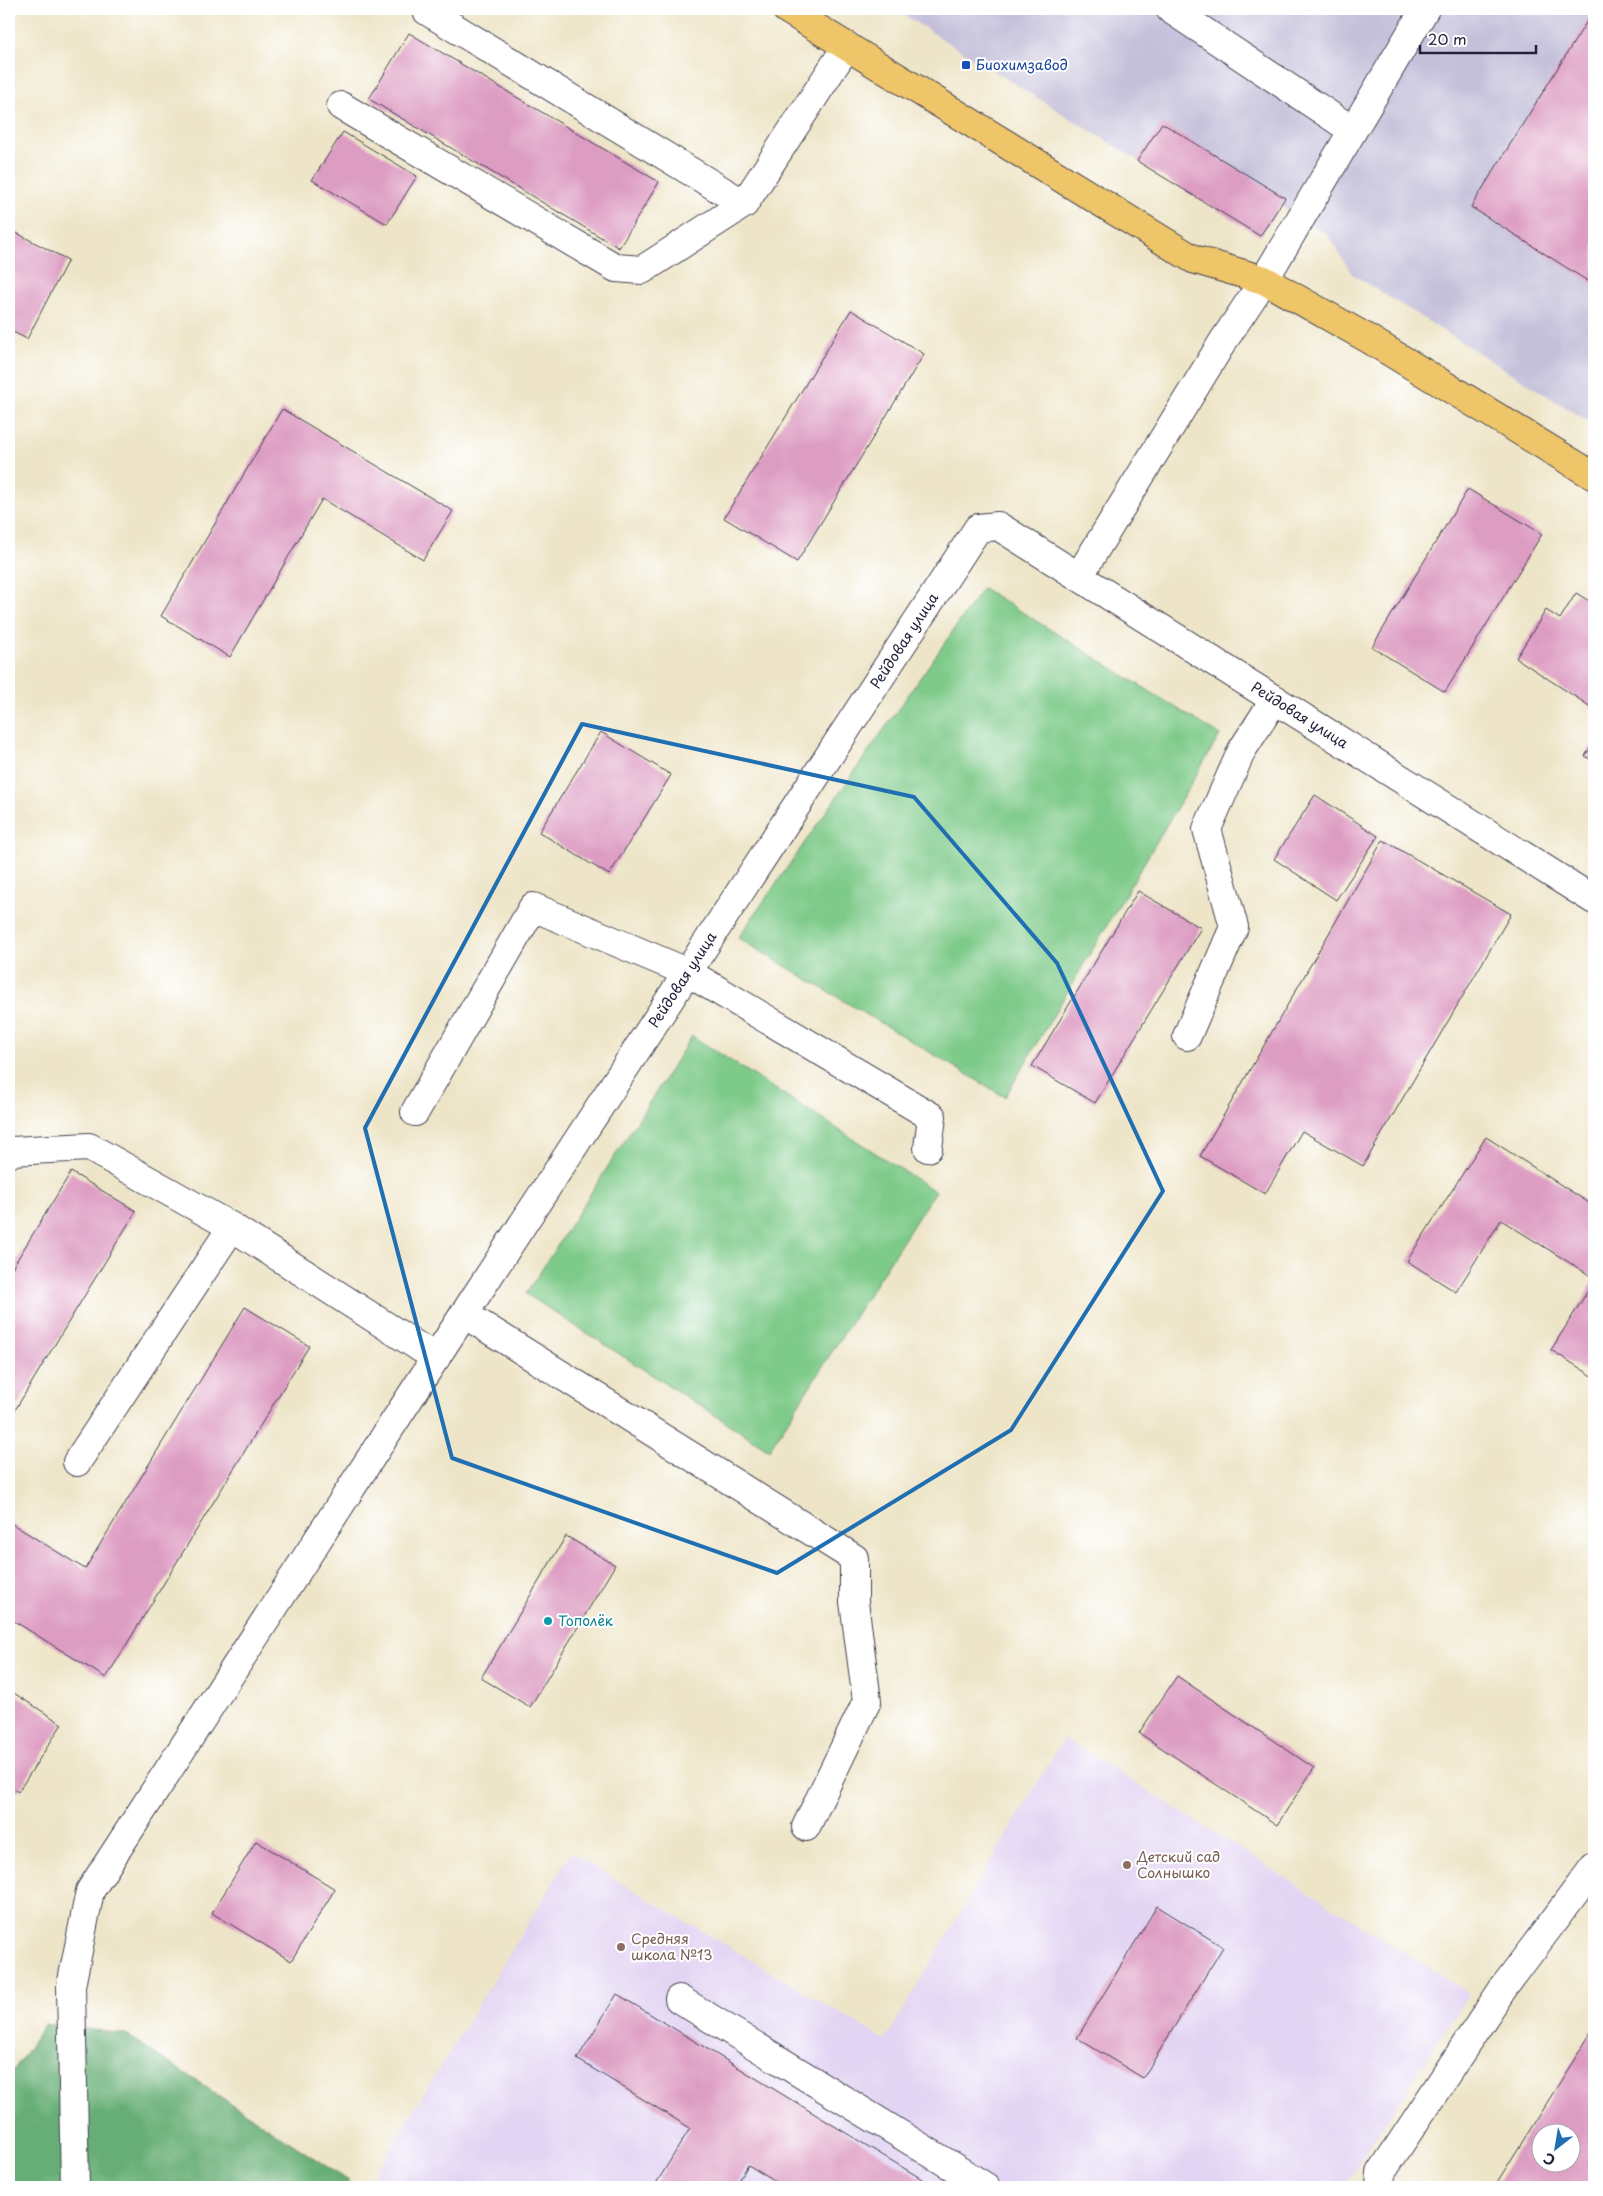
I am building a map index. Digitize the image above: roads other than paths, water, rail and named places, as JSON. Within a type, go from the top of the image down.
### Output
[{"type":"main road","points":[[786,9],[1193,259],[1264,280],[1367,338],[1594,476]]},
{"type":"street","points":[[1170,9],[1352,130]]},
{"type":"street","points":[[1079,576],[1222,343],[1264,280],[1425,9]]},
{"type":"street","points":[[427,11],[744,204]]},
{"type":"street","points":[[341,106],[616,268],[642,270],[744,204],[848,46]]},
{"type":"street","name":"Рейдовая улица","points":[[75,2187],[71,1986],[90,1891],[464,1314],[978,528],[998,526],[1594,900]]},
{"type":"street","points":[[1187,1036],[1234,927],[1207,830],[1242,750],[1275,699]]},
{"type":"street","points":[[415,1112],[534,906],[687,972],[932,1117],[928,1148]]},
{"type":"street","points":[[9,1154],[11,1151],[89,1147],[232,1226],[436,1358]]},
{"type":"street","points":[[77,1462],[232,1226]]},
{"type":"street","points":[[464,1314],[854,1558],[854,1602],[867,1701],[806,1827]]},
{"type":"street","points":[[1380,2187],[1381,2173],[1504,1987],[1594,1867]]},
{"type":"street","points":[[679,1999],[986,2187]]},
{"type":"place","name":"Биохимзавод","points":[[966,65]]},
{"type":"place","name":"Тополёк","points":[[548,1621]]},
{"type":"place","name":"Детский сад Солнышко","points":[[1127,1865]]},
{"type":"place","name":"Средняя школа №13","points":[[621,1947]]}]
